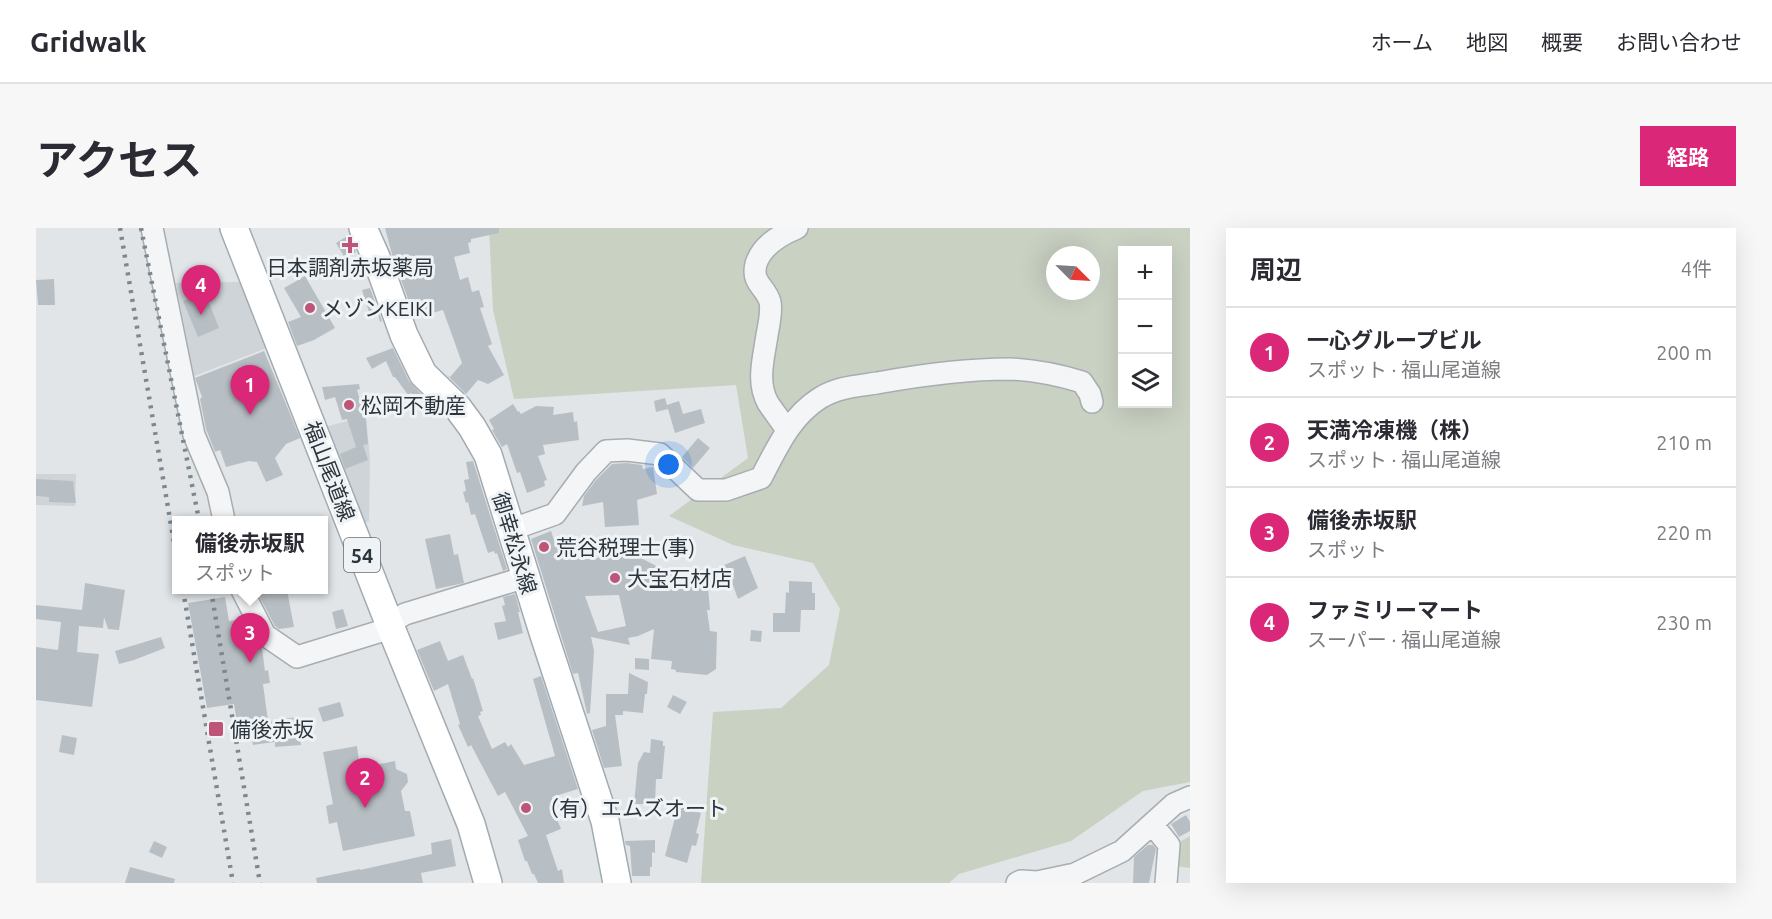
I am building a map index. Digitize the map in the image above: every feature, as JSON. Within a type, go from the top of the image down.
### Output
[{"type":"main road","name":"福山尾道線","points":[[235,228],[391,628],[471,824],[488,883]]},
{"type":"main road","name":"御幸松永線","points":[[363,228],[404,334],[423,374],[458,408],[488,455],[510,530],[605,821],[617,883]]},
{"type":"street","points":[[152,228],[194,435],[218,492],[223,516]]},
{"type":"street","points":[[787,430],[768,402],[762,388],[770,301],[754,277],[756,263],[766,247],[782,235],[797,228]]},
{"type":"street","points":[[510,530],[555,514],[586,472],[606,452],[627,450],[660,454],[698,490],[726,490],[761,478],[787,430],[795,420],[818,399],[836,390],[927,374],[1011,369],[1082,382],[1092,402]]},
{"type":"street","points":[[244,594],[265,635],[297,657],[391,628],[395,620],[405,614],[526,578]]},
{"type":"street","points":[[1031,883],[1075,874],[1122,851],[1174,804],[1190,797]]},
{"type":"street","points":[[1152,825],[1169,845],[1167,883]]},
{"type":"shaded area","points":[[489,228],[1190,228],[1190,782],[1143,791],[1071,841],[959,874],[949,883],[701,883],[713,712],[781,708],[829,665],[840,609],[813,563],[733,545],[669,516],[748,458],[736,385],[514,399],[493,310]]},
{"type":"shaded area","points":[[242,282],[267,348],[194,376],[176,283]]},
{"type":"shaded area","points":[[366,416],[370,460],[369,521],[364,523],[325,427]]},
{"type":"shaded area","points":[[36,474],[76,474],[75,506],[36,505]]},
{"type":"shaded area","points":[[1190,836],[1190,868],[1176,866],[1176,844]]},
{"type":"building","points":[[385,228],[499,228],[499,233],[471,239],[468,243],[470,253],[454,257],[460,280],[468,277],[472,292],[479,290],[484,307],[480,308],[492,344],[488,346],[504,375],[488,384],[478,380],[466,394],[447,375],[450,377],[462,363],[443,310],[415,318],[393,258]]},
{"type":"building","name":"日本調剤赤坂薬局","points":[[349,235],[356,252],[345,258],[336,243]]},
{"type":"building","name":"メゾンKEIKI","points":[[305,276],[335,328],[314,340],[297,346],[288,322],[301,317],[284,288]]},
{"type":"building","points":[[54,279],[55,305],[38,305],[36,280]]},
{"type":"building","points":[[370,288],[382,321],[380,322],[377,310],[369,312],[362,290]]},
{"type":"building","points":[[205,292],[219,328],[198,337],[183,301]]},
{"type":"building","points":[[393,348],[409,381],[423,396],[417,400],[411,393],[408,395],[393,377],[386,361],[372,369],[366,358]]},
{"type":"building","points":[[264,351],[300,438],[286,444],[275,458],[283,475],[266,482],[257,462],[249,461],[226,467],[220,450],[215,452],[206,429],[200,399],[202,397],[195,378]]},
{"type":"building","points":[[359,384],[360,389],[357,390],[366,421],[368,444],[363,445],[368,460],[345,469],[340,454],[356,447],[347,419],[342,420],[335,397],[325,400],[322,387]]},
{"type":"building","points":[[665,398],[667,405],[679,401],[683,414],[701,409],[705,423],[675,433],[668,409],[656,412],[654,401]]},
{"type":"building","points":[[513,404],[521,414],[536,406],[554,407],[553,415],[573,412],[574,422],[577,421],[579,440],[543,445],[545,454],[538,456],[547,480],[544,481],[545,486],[527,493],[507,444],[502,447],[489,420]]},
{"type":"building","points":[[698,438],[710,448],[693,468],[682,457]]},
{"type":"building","points":[[473,461],[507,569],[503,571],[497,553],[495,554],[494,551],[488,553],[475,514],[471,515],[463,492],[466,491],[464,480],[469,479],[466,462]]},
{"type":"building","points":[[612,464],[642,465],[643,469],[653,467],[657,494],[637,500],[639,525],[605,527],[603,502],[582,506],[584,496]]},
{"type":"building","points":[[36,479],[73,481],[76,503],[49,502],[49,497],[36,496]]},
{"type":"building","points":[[551,531],[556,546],[580,539],[590,558],[637,556],[672,572],[673,575],[692,585],[704,584],[704,587],[708,587],[710,610],[707,610],[710,631],[717,632],[716,669],[707,675],[676,672],[671,669],[672,661],[651,659],[654,629],[628,638],[630,645],[591,637],[594,651],[590,713],[587,714],[578,673],[573,674],[531,539]],"holes":[[[619,595],[626,626],[598,632],[585,596]]]},
{"type":"building","points":[[450,534],[454,555],[458,554],[464,583],[436,589],[425,539]]},
{"type":"building","points":[[745,556],[758,588],[738,599],[730,577],[727,578],[722,566]]},
{"type":"building","points":[[789,581],[812,582],[812,593],[815,593],[815,610],[801,610],[800,632],[773,632],[773,613],[785,613]]},
{"type":"building","points":[[85,583],[125,590],[119,630],[108,629],[104,617],[103,628],[79,626],[77,652],[99,654],[92,707],[36,700],[36,647],[58,650],[61,622],[36,619],[36,605],[82,610]]},
{"type":"building","points":[[258,594],[288,594],[294,627],[279,629],[275,626]]},
{"type":"building","points":[[515,594],[523,633],[498,640],[494,623],[506,621],[502,606],[505,605],[503,597]]},
{"type":"building","points":[[225,597],[229,621],[243,619],[254,641],[262,648],[265,671],[268,670],[270,683],[263,684],[268,721],[298,717],[301,745],[275,747],[275,742],[253,745],[248,720],[237,722],[234,704],[207,708],[188,603]]},
{"type":"building","points":[[343,609],[348,626],[336,629],[332,612]]},
{"type":"building","points":[[751,630],[762,631],[761,642],[750,641]]},
{"type":"building","points":[[161,637],[165,648],[119,664],[115,651]]},
{"type":"building","points":[[440,641],[448,661],[463,655],[483,711],[478,716],[492,749],[505,742],[508,747],[511,744],[524,765],[555,756],[533,679],[541,676],[578,789],[552,797],[556,808],[553,809],[561,829],[546,835],[558,871],[562,869],[564,883],[538,883],[525,861],[518,840],[528,836],[505,792],[498,796],[471,745],[468,747],[458,725],[460,724],[448,684],[434,691],[417,650]]},
{"type":"building","points":[[635,658],[649,659],[649,670],[635,669]]},
{"type":"building","points":[[629,673],[648,682],[643,713],[623,711],[623,715],[615,715],[622,766],[604,768],[592,730],[606,726],[606,694],[628,694]]},
{"type":"building","points":[[673,695],[687,702],[680,714],[667,707]]},
{"type":"building","points":[[340,702],[344,716],[323,722],[318,708]]},
{"type":"building","points":[[62,735],[77,738],[74,755],[59,752]]},
{"type":"building","points":[[651,739],[663,741],[663,746],[665,746],[662,779],[656,779],[655,804],[634,804],[638,763],[644,752],[650,753]]},
{"type":"building","points":[[357,746],[360,768],[395,761],[396,769],[407,774],[408,782],[401,791],[405,811],[410,811],[415,836],[343,851],[337,822],[329,824],[326,806],[333,804],[323,752]]},
{"type":"building","points":[[678,806],[701,813],[696,833],[699,834],[696,846],[692,845],[687,863],[665,856]]},
{"type":"building","points":[[1186,815],[1190,822],[1190,831],[1179,837],[1171,824]]},
{"type":"building","points":[[451,839],[456,866],[421,873],[423,883],[317,883],[316,878],[432,854],[431,843]]},
{"type":"building","points":[[655,840],[650,876],[632,876],[630,846],[626,845],[625,841]]},
{"type":"building","points":[[154,841],[167,847],[162,858],[149,852]]},
{"type":"building","points":[[1148,845],[1153,845],[1156,849],[1149,883],[1133,883],[1134,857]]},
{"type":"building","points":[[130,867],[175,879],[174,883],[125,883]]},
{"type":"railway","points":[[120,228],[172,531]]},
{"type":"railway","points":[[141,228],[198,516]]},
{"type":"railway","points":[[184,594],[233,883]]},
{"type":"railway","points":[[212,594],[260,883]]},
{"type":"place","name":"日本調剤赤坂薬局","points":[[350,245]]},
{"type":"place","name":"メゾンKEIKI","points":[[310,308]]},
{"type":"place","name":"ファミリーマート","points":[[201,315]]},
{"type":"place","name":"松岡不動産","points":[[349,405]]},
{"type":"place","name":"一心グループビル","points":[[250,415]]},
{"type":"place","name":"荒谷税理士(事)","points":[[544,547]]},
{"type":"place","name":"大宝石材店","points":[[615,578]]},
{"type":"place","name":"備後赤坂駅","points":[[250,663]]},
{"type":"place","name":"備後赤坂","points":[[216,729]]},
{"type":"place","name":"天満冷凍機（株）","points":[[365,808]]},
{"type":"place","name":"（有）エムズオート","points":[[526,808]]}]
